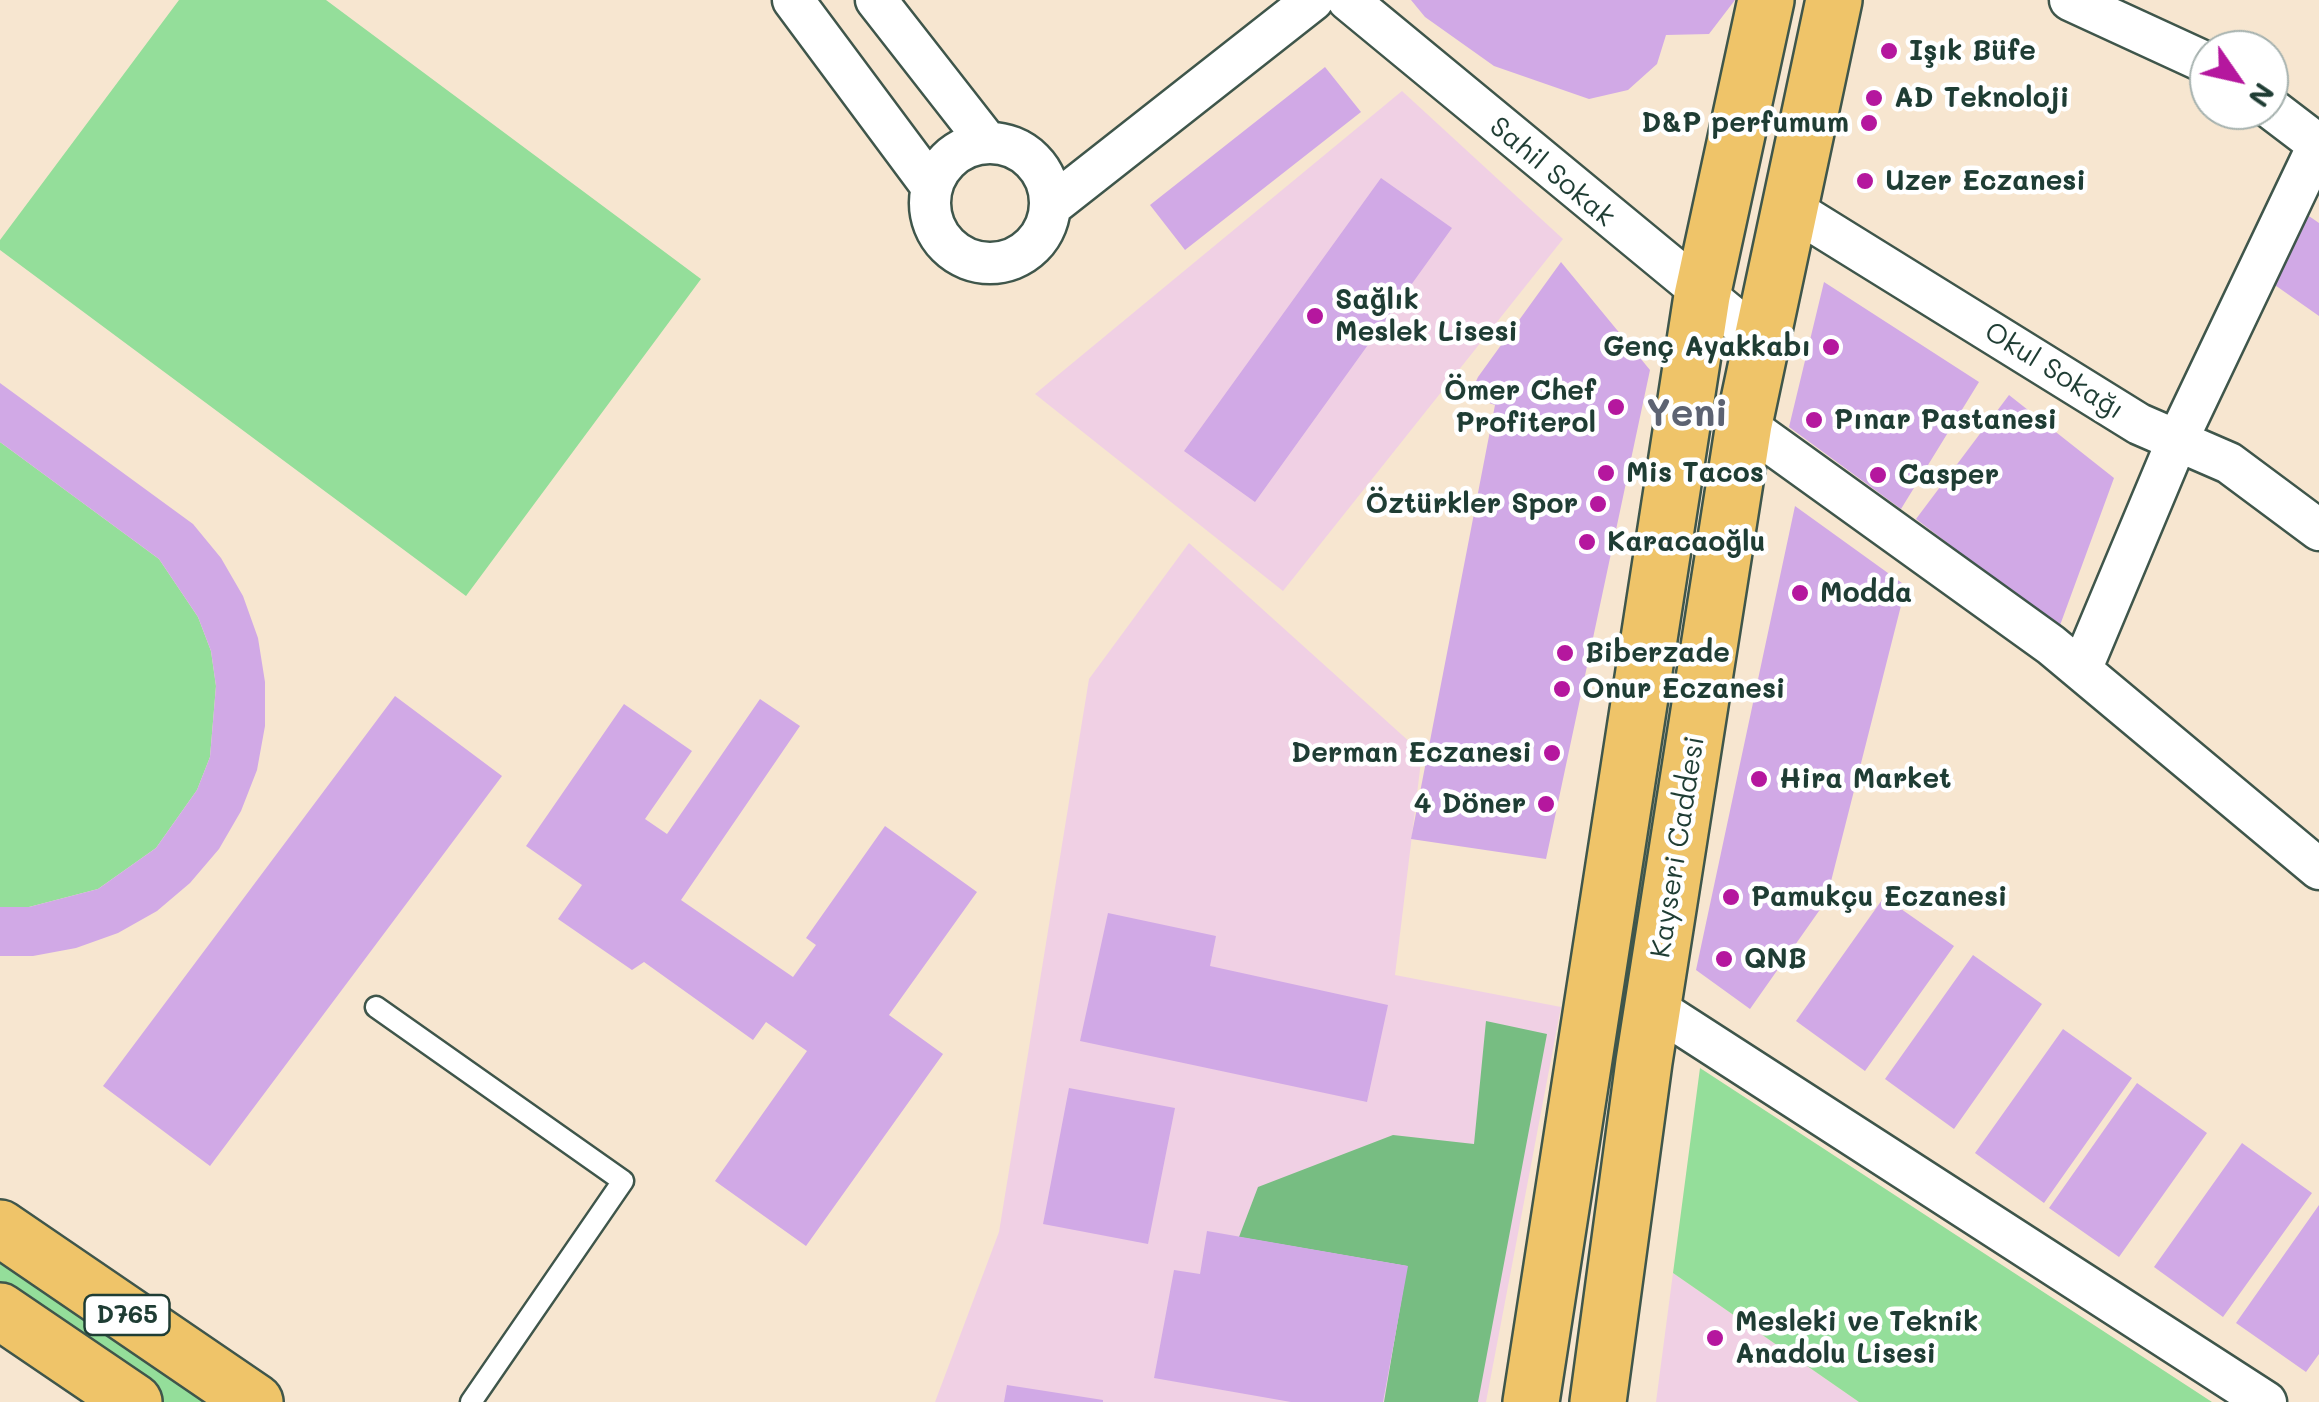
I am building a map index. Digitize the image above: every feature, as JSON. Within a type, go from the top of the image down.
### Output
[{"type":"main road","points":[[1531,1402],[1702,296],[1766,0]]},
{"type":"main road","name":"Kayseri Caddesi","points":[[1598,1402],[1654,1006],[1744,424],[1834,0]]},
{"type":"main road","name":"D765","points":[[0,1228],[255,1402]]},
{"type":"main road","name":"D765","points":[[0,1312],[134,1402]]},
{"type":"street","points":[[792,0],[932,187]]},
{"type":"street","points":[[876,0],[987,142]]},
{"type":"street","points":[[1051,206],[1313,0]]},
{"type":"street","name":"Sahil Sokak","points":[[1348,0],[1760,340]]},
{"type":"street","points":[[2070,0],[2189,55]]},
{"type":"street","points":[[2081,670],[2176,441],[2319,144],[2289,122]]},
{"type":"street","points":[[987,142],[1012,146],[1033,160],[1047,181],[1051,206],[1044,230],[1028,250],[1006,261],[980,263],[957,254],[939,236],[930,213],[932,187],[943,164],[963,149],[987,142]]},
{"type":"street","name":"Okul Sokağı","points":[[1789,207],[2139,424],[2229,464],[2319,530]]},
{"type":"street","points":[[1744,424],[2081,670],[2319,869]]},
{"type":"street","points":[[1654,1006],[2266,1402]]},
{"type":"lane","points":[[376,1007],[623,1181],[472,1402]]},
{"type":"shaded area","name":"Sağlık Meslek Lisesi","points":[[1402,91],[1563,239],[1283,591],[1035,394]]},
{"type":"shaded area","points":[[1189,543],[1422,753],[1395,975],[1561,1007],[1486,1402],[935,1402],[999,1232],[1089,679]]},
{"type":"shaded area","name":"Mesleki ve Teknik Anadolu Lisesi","points":[[1673,1273],[1859,1402],[1656,1402]]},
{"type":"green space","points":[[179,0],[326,0],[701,279],[466,596],[0,250],[0,240]]},
{"type":"green space","points":[[0,442],[159,559],[198,617],[211,651],[216,686],[210,757],[197,790],[156,848],[98,889],[29,907],[0,907]]},
{"type":"green space","points":[[1486,1021],[1547,1034],[1478,1402],[1384,1402],[1407,1266],[1239,1237],[1258,1187],[1393,1135],[1474,1144]]},
{"type":"green space","points":[[1700,1068],[2212,1402],[1859,1402],[1673,1273]]},
{"type":"green space","points":[[0,1262],[208,1402],[158,1402],[0,1297]]},
{"type":"building","points":[[1411,0],[1735,0],[1709,34],[1666,35],[1657,64],[1628,90],[1589,99],[1494,66],[1425,17]]},
{"type":"building","points":[[1325,67],[1361,112],[1185,250],[1150,205]]},
{"type":"building","points":[[1381,178],[1452,228],[1255,502],[1184,451]]},
{"type":"building","points":[[2306,214],[2319,223],[2319,316],[2262,276]]},
{"type":"building","points":[[1561,262],[1650,370],[1546,859],[1411,839],[1495,405],[1469,396],[1478,377]]},
{"type":"building","points":[[1824,282],[1979,382],[1901,509],[1789,427]]},
{"type":"building","points":[[0,383],[193,524],[221,558],[243,596],[258,638],[265,682],[265,726],[257,770],[241,811],[219,849],[190,883],[157,911],[118,933],[76,948],[33,956],[0,956],[0,907],[29,907],[98,889],[156,848],[197,790],[210,757],[216,686],[211,651],[198,617],[159,559],[0,442]]},
{"type":"building","points":[[2009,395],[2114,478],[2059,628],[1916,519]]},
{"type":"building","points":[[1795,506],[1906,586],[1826,901],[1750,1009],[1696,970]]},
{"type":"building","points":[[395,696],[502,776],[210,1166],[103,1086]]},
{"type":"building","points":[[760,699],[800,726],[681,900],[793,977],[816,945],[806,938],[885,826],[977,892],[889,1015],[943,1054],[806,1246],[715,1181],[807,1051],[766,1022],[753,1040],[644,962],[632,970],[558,919],[582,885],[526,846],[624,704],[692,751],[645,819],[667,834]]},
{"type":"building","points":[[1884,897],[1954,946],[1865,1071],[1796,1021]]},
{"type":"building","points":[[1108,913],[1216,936],[1210,966],[1388,1005],[1367,1102],[1080,1041]]},
{"type":"building","points":[[1973,955],[2042,1004],[1954,1129],[1885,1079]]},
{"type":"building","points":[[2063,1029],[2132,1078],[2044,1203],[1975,1153]]},
{"type":"building","points":[[2137,1083],[2207,1133],[2119,1257],[2049,1208]]},
{"type":"building","points":[[1069,1088],[1175,1108],[1148,1244],[1043,1224]]},
{"type":"building","points":[[2242,1143],[2312,1193],[2223,1317],[2154,1267]]},
{"type":"building","points":[[2319,1205],[2319,1354],[2306,1372],[2236,1323]]},
{"type":"building","points":[[1207,1231],[1408,1266],[1383,1402],[1291,1402],[1154,1378],[1174,1270],[1200,1274]]},
{"type":"building","points":[[1007,1385],[1103,1400],[1103,1402],[1004,1402]]},
{"type":"place","name":"Işık Büfe","points":[[1889,51]]},
{"type":"place","name":"AD Teknoloji","points":[[1874,98]]},
{"type":"place","name":"D&P perfumum","points":[[1869,123]]},
{"type":"place","name":"Uzer Eczanesi","points":[[1865,181]]},
{"type":"place","name":"Sağlık Meslek Lisesi","points":[[1315,316]]},
{"type":"place","name":"Genç Ayakkabı","points":[[1831,347]]},
{"type":"place","name":"Ömer Chef Profiterol","points":[[1616,407]]},
{"type":"place","name":"Pınar Pastanesi","points":[[1814,420]]},
{"type":"place","name":"Mis Tacos","points":[[1606,473]]},
{"type":"place","name":"Casper","points":[[1878,475]]},
{"type":"place","name":"Öztürkler Spor","points":[[1598,504]]},
{"type":"place","name":"Karacaoğlu","points":[[1587,542]]},
{"type":"place","name":"Modda","points":[[1800,593]]},
{"type":"place","name":"Biberzade","points":[[1565,653]]},
{"type":"place","name":"Onur Eczanesi","points":[[1562,689]]},
{"type":"place","name":"Derman Eczanesi","points":[[1552,753]]},
{"type":"place","name":"Hira Market","points":[[1759,779]]},
{"type":"place","name":"4 Döner","points":[[1546,804]]},
{"type":"place","name":"Pamukçu Eczanesi","points":[[1731,897]]},
{"type":"place","name":"QNB","points":[[1724,959]]},
{"type":"place","name":"Mesleki ve Teknik Anadolu Lisesi","points":[[1715,1338]]},
{"type":"district","name":"Yeni","points":[[1687,414]]}]
